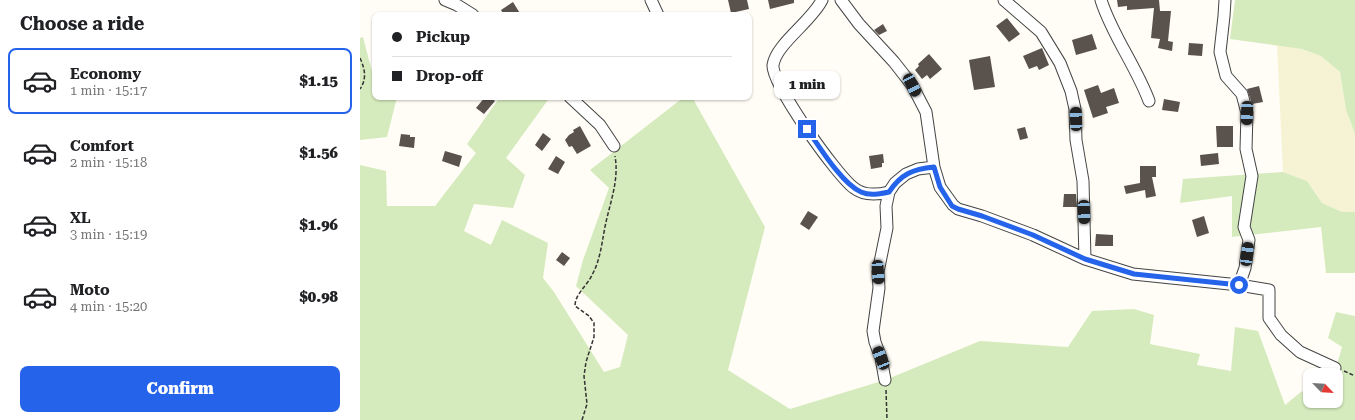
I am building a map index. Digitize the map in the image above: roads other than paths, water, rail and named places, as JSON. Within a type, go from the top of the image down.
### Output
[{"type":"street","points":[[445,0],[468,12]]},
{"type":"street","points":[[651,0],[657,12]]},
{"type":"street","points":[[822,0],[818,8],[784,45],[776,56],[773,66],[776,77],[784,94],[830,163],[853,188],[863,193],[876,195],[889,192]]},
{"type":"street","points":[[841,0],[859,24],[894,62],[912,85],[926,112],[934,167],[940,187],[952,206],[1033,235],[1085,259],[1134,274],[1239,285],[1269,290],[1269,318],[1281,335],[1300,352],[1335,368]]},
{"type":"street","points":[[1004,0],[1041,32],[1060,62],[1071,91],[1075,109],[1076,140],[1083,181],[1085,259]]},
{"type":"street","points":[[1101,0],[1106,14],[1144,88],[1149,101]]},
{"type":"street","points":[[1225,0],[1220,52],[1226,76],[1242,94],[1247,113],[1246,149],[1252,176],[1244,227],[1249,240],[1245,268],[1239,285]]},
{"type":"street","points":[[574,100],[600,125],[614,146]]},
{"type":"street","points":[[885,380],[881,358],[873,332],[879,288],[878,272],[887,228],[886,206],[889,192],[895,183],[906,174],[918,169],[934,167]]}]
